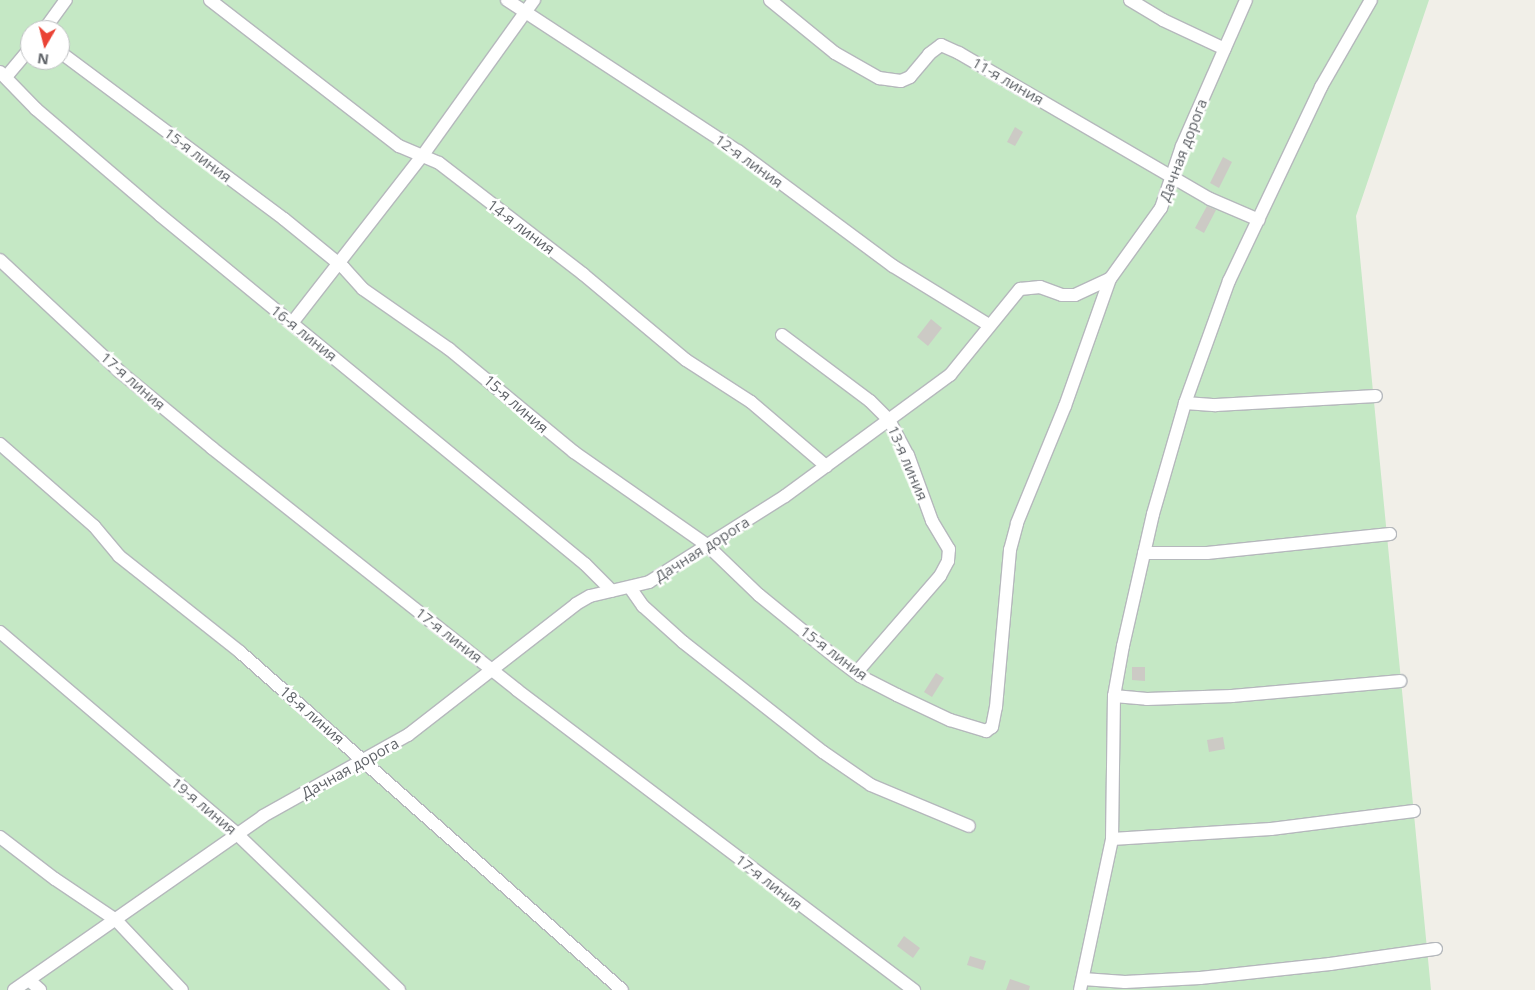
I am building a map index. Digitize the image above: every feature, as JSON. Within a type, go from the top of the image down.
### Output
[{"type":"street","points":[[51,20],[66,0]]},
{"type":"street","name":"14-я линия","points":[[210,0],[399,146],[439,163],[583,274],[686,360],[751,402],[826,466]]},
{"type":"street","name":"12-я линия","points":[[507,0],[731,146],[893,266],[989,325]]},
{"type":"street","points":[[292,323],[336,262],[423,155],[534,0]]},
{"type":"street","name":"11-я линия","points":[[770,0],[835,53],[879,78],[901,81],[910,77],[929,54],[941,45],[1210,199],[1259,220]]},
{"type":"street","points":[[1130,0],[1163,20],[1225,49]]},
{"type":"street","name":"Дачная дорога","points":[[14,990],[237,834],[408,735],[576,604],[590,596],[631,589],[649,582],[708,546],[826,466],[950,375],[1020,289],[1040,287],[1062,295],[1075,295],[1110,279],[1161,208],[1174,178],[1182,146],[1246,0]]},
{"type":"street","points":[[1371,0],[1321,87],[1229,281],[1185,403],[1144,553],[1114,696],[1112,839],[1081,985],[1200,978],[1330,964],[1436,948]]},
{"type":"street","points":[[3,74],[20,58]]},
{"type":"street","name":"15-я линия","points":[[70,60],[336,262],[362,289],[450,349],[574,452],[708,546],[759,595],[856,673],[950,720],[986,731],[992,727],[996,707],[1010,550],[1017,523],[1065,406],[1110,279]]},
{"type":"street","name":"16-я линия","points":[[3,74],[52,124],[586,564],[612,591]]},
{"type":"street","name":"17-я линия","points":[[0,260],[127,378],[492,669],[914,990]]},
{"type":"street","name":"13-я линия","points":[[782,335],[870,401],[889,420],[908,455],[932,521],[949,549],[948,561],[940,576],[856,673]]},
{"type":"street","points":[[1185,403],[1216,405],[1376,396]]},
{"type":"street","name":"18-я линия","points":[[0,444],[94,526],[119,556],[240,652],[622,990]]},
{"type":"street","points":[[1144,553],[1207,553],[1390,534]]},
{"type":"street","points":[[631,589],[643,606],[683,642],[823,752],[871,785],[969,826]]},
{"type":"street","name":"19-я линия","points":[[0,632],[237,834],[399,990]]},
{"type":"street","points":[[1114,696],[1140,699],[1222,697],[1400,682]]},
{"type":"street","points":[[1112,839],[1271,829],[1414,811]]},
{"type":"street","points":[[0,836],[55,879],[116,920],[182,990]]},
{"type":"street","points":[[29,980],[40,990]]},
{"type":"green space","points":[[0,0],[1429,0],[1356,216],[1431,990],[0,990]]},
{"type":"building","points":[[1015,127],[1023,132],[1015,146],[1007,142]]},
{"type":"building","points":[[1223,157],[1232,162],[1219,188],[1210,183]]},
{"type":"building","points":[[1207,206],[1216,210],[1204,233],[1195,228]]},
{"type":"building","points":[[931,319],[942,328],[928,346],[917,337]]},
{"type":"building","points":[[1132,667],[1145,667],[1145,681],[1132,680]]},
{"type":"building","points":[[936,673],[944,678],[932,697],[924,692]]},
{"type":"building","points":[[1223,737],[1225,749],[1209,752],[1207,740]]},
{"type":"building","points":[[904,936],[920,948],[913,958],[897,946]]},
{"type":"building","points":[[970,956],[986,961],[983,970],[967,965]]},
{"type":"building","points":[[1010,979],[1030,986],[1029,990],[1006,990]]}]
